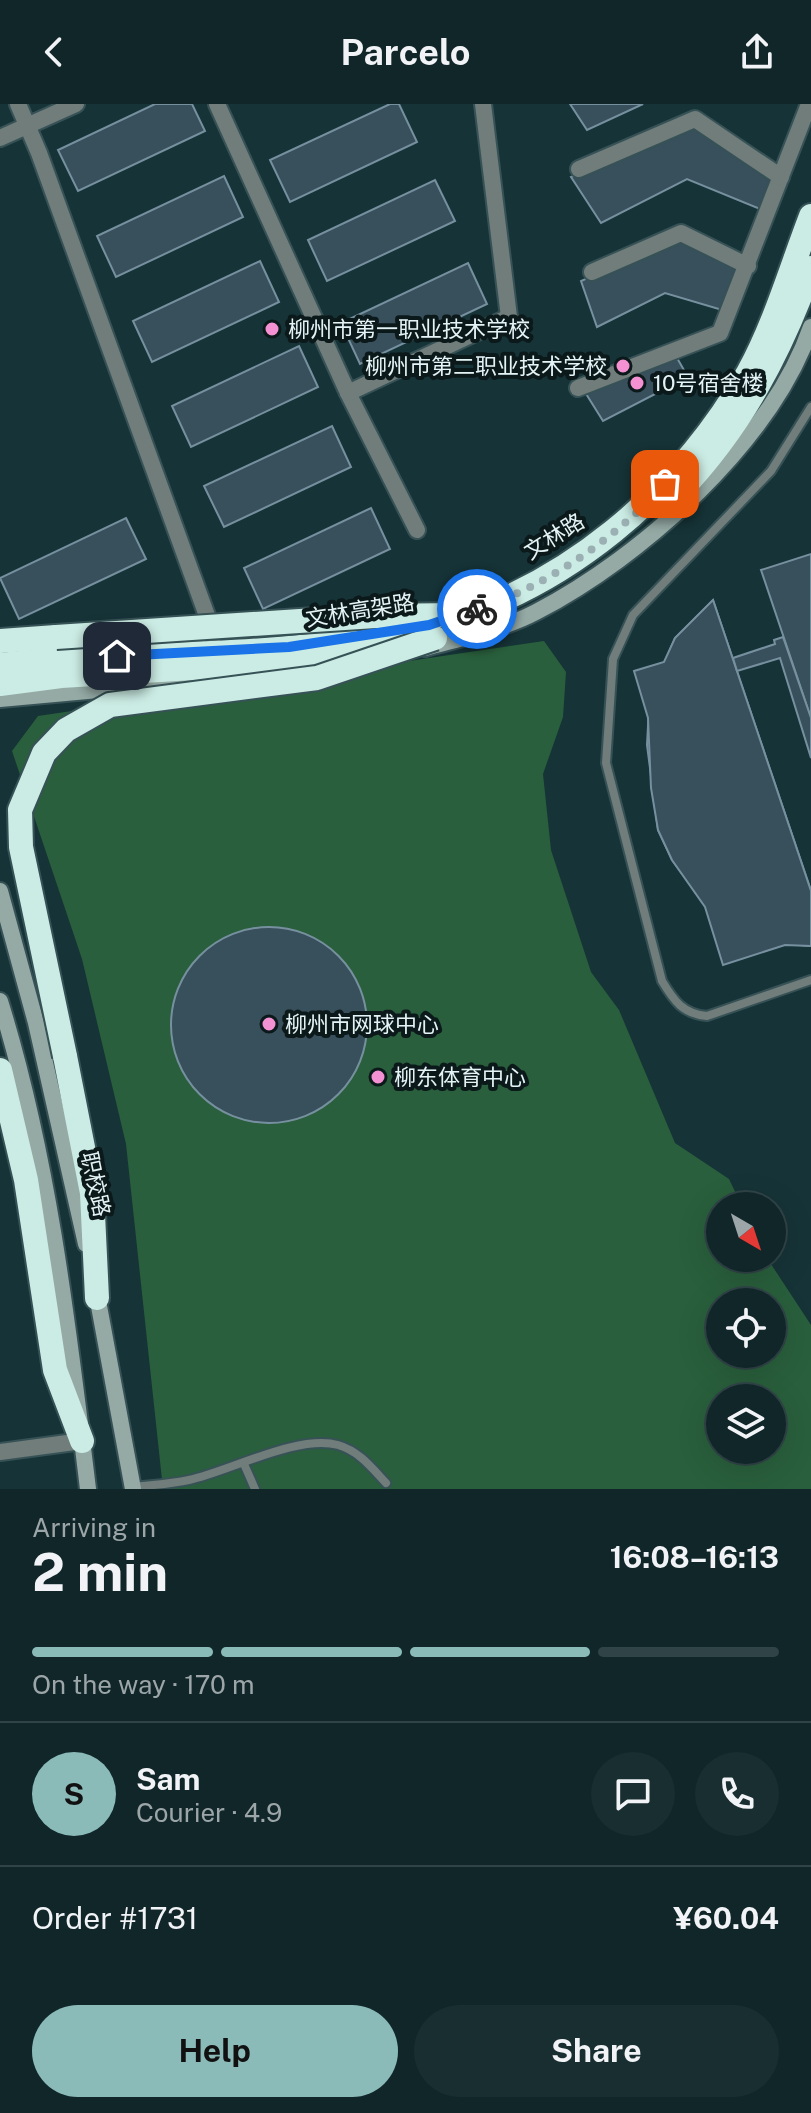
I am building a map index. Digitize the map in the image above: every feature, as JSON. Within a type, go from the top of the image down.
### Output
[{"type":"highway","name":"文林高架路","points":[[0,665],[289,647],[429,625],[498,602],[566,565],[646,505],[702,442],[754,361],[811,216]]},
{"type":"highway","name":"文林高架路","points":[[0,684],[61,676],[317,663],[364,657],[490,621],[534,602],[650,522],[711,458],[742,416],[771,367],[811,268]]},
{"type":"highway","points":[[0,641],[375,616],[457,615]]},
{"type":"highway","points":[[97,1298],[92,1193],[21,847],[20,810],[44,753],[66,730],[110,705],[317,678],[435,638]]},
{"type":"highway","points":[[0,1070],[26,1180],[55,1370],[82,1441]]},
{"type":"main road","name":"文林路","points":[[0,657],[298,633],[496,597],[588,546],[678,463],[757,345],[811,205]]},
{"type":"main road","points":[[0,699],[341,670],[534,614],[618,562],[710,484],[778,393],[810,331]]},
{"type":"main road","name":"职校路","points":[[0,891],[36,1023],[97,1298],[133,1488]]},
{"type":"main road","points":[[0,1001],[17,1054],[41,1166],[88,1489]]},
{"type":"street","points":[[18,104],[215,638]]},
{"type":"street","points":[[0,138],[76,104]]},
{"type":"street","points":[[217,104],[348,393],[417,530]]},
{"type":"street","points":[[348,393],[509,317],[483,104]]},
{"type":"street","points":[[578,388],[720,333],[809,104]]},
{"type":"street","points":[[579,169],[695,119],[781,177]]},
{"type":"street","points":[[592,272],[681,233],[748,266]]},
{"type":"street","points":[[0,1452],[82,1441]]},
{"type":"lane","points":[[811,407],[771,471],[633,615],[613,659],[606,763],[662,981],[674,1002],[691,1014],[707,1016],[811,980]]},
{"type":"lane","points":[[133,1488],[187,1480],[300,1446],[322,1443],[340,1446],[363,1458],[386,1483]]},
{"type":"lane","points":[[244,1464],[255,1489]]},
{"type":"green space","name":"柳东体育中心","points":[[544,641],[566,672],[563,717],[543,774],[551,850],[591,972],[619,1010],[675,1143],[729,1179],[735,1192],[706,1192],[706,1272],[776,1272],[811,1325],[811,1489],[163,1489],[126,1144],[82,959],[12,751],[38,716]]},
{"type":"building","points":[[155,104],[192,104],[205,131],[78,191],[58,150]]},
{"type":"building","points":[[390,104],[399,104],[417,142],[290,202],[270,160]]},
{"type":"building","points":[[570,104],[643,104],[587,130]]},
{"type":"building","points":[[692,126],[775,180],[760,209],[687,179],[601,223],[571,177]]},
{"type":"building","points":[[224,176],[243,217],[116,277],[97,236]]},
{"type":"building","points":[[435,180],[455,221],[327,281],[308,240]]},
{"type":"building","points":[[678,238],[745,264],[729,312],[665,293],[597,327],[581,281]]},
{"type":"building","points":[[260,261],[279,302],[152,362],[133,321]]},
{"type":"building","points":[[468,263],[487,304],[360,364],[341,323]]},
{"type":"building","points":[[299,346],[318,387],[191,447],[172,406]]},
{"type":"building","name":"10号宿舍楼","points":[[673,351],[688,377],[603,421],[583,389]]},
{"type":"building","points":[[332,426],[351,467],[224,527],[204,486]]},
{"type":"building","points":[[371,508],[390,549],[263,609],[244,568]]},
{"type":"building","points":[[126,518],[146,559],[19,619],[0,578]]},
{"type":"building","points":[[811,554],[811,718],[761,570]]},
{"type":"building","points":[[713,600],[811,891],[811,946],[766,942],[712,914],[672,860],[658,830],[647,745],[649,707],[655,684],[675,638]]},
{"type":"building","points":[[713,600],[811,891],[811,946],[785,945],[723,965],[705,907],[672,860],[658,830],[651,788],[648,718],[634,671],[664,662],[675,638]]},
{"type":"building","points":[[783,637],[811,718],[811,758],[780,658],[737,671],[733,658],[775,644],[774,640]]},
{"type":"building","name":"柳州市网球中心","points":[[269,927],[306,935],[338,956],[359,988],[367,1025],[359,1062],[338,1094],[306,1115],[269,1123],[232,1115],[200,1094],[179,1062],[171,1025],[179,988],[200,956],[232,935]]},
{"type":"way so far","points":[[477,609],[498,602],[566,565],[615,531],[665,484]]},
{"type":"place","name":"柳州市第一职业技术学校","points":[[272,329]]},
{"type":"place","name":"柳州市第二职业技术学校","points":[[623,366]]},
{"type":"place","name":"10号宿舍楼","points":[[637,383]]},
{"type":"place","name":"柳州市网球中心","points":[[269,1024]]},
{"type":"place","name":"柳东体育中心","points":[[378,1077]]},
{"type":"route","points":[[117,656],[289,647],[429,625],[477,609]]}]
